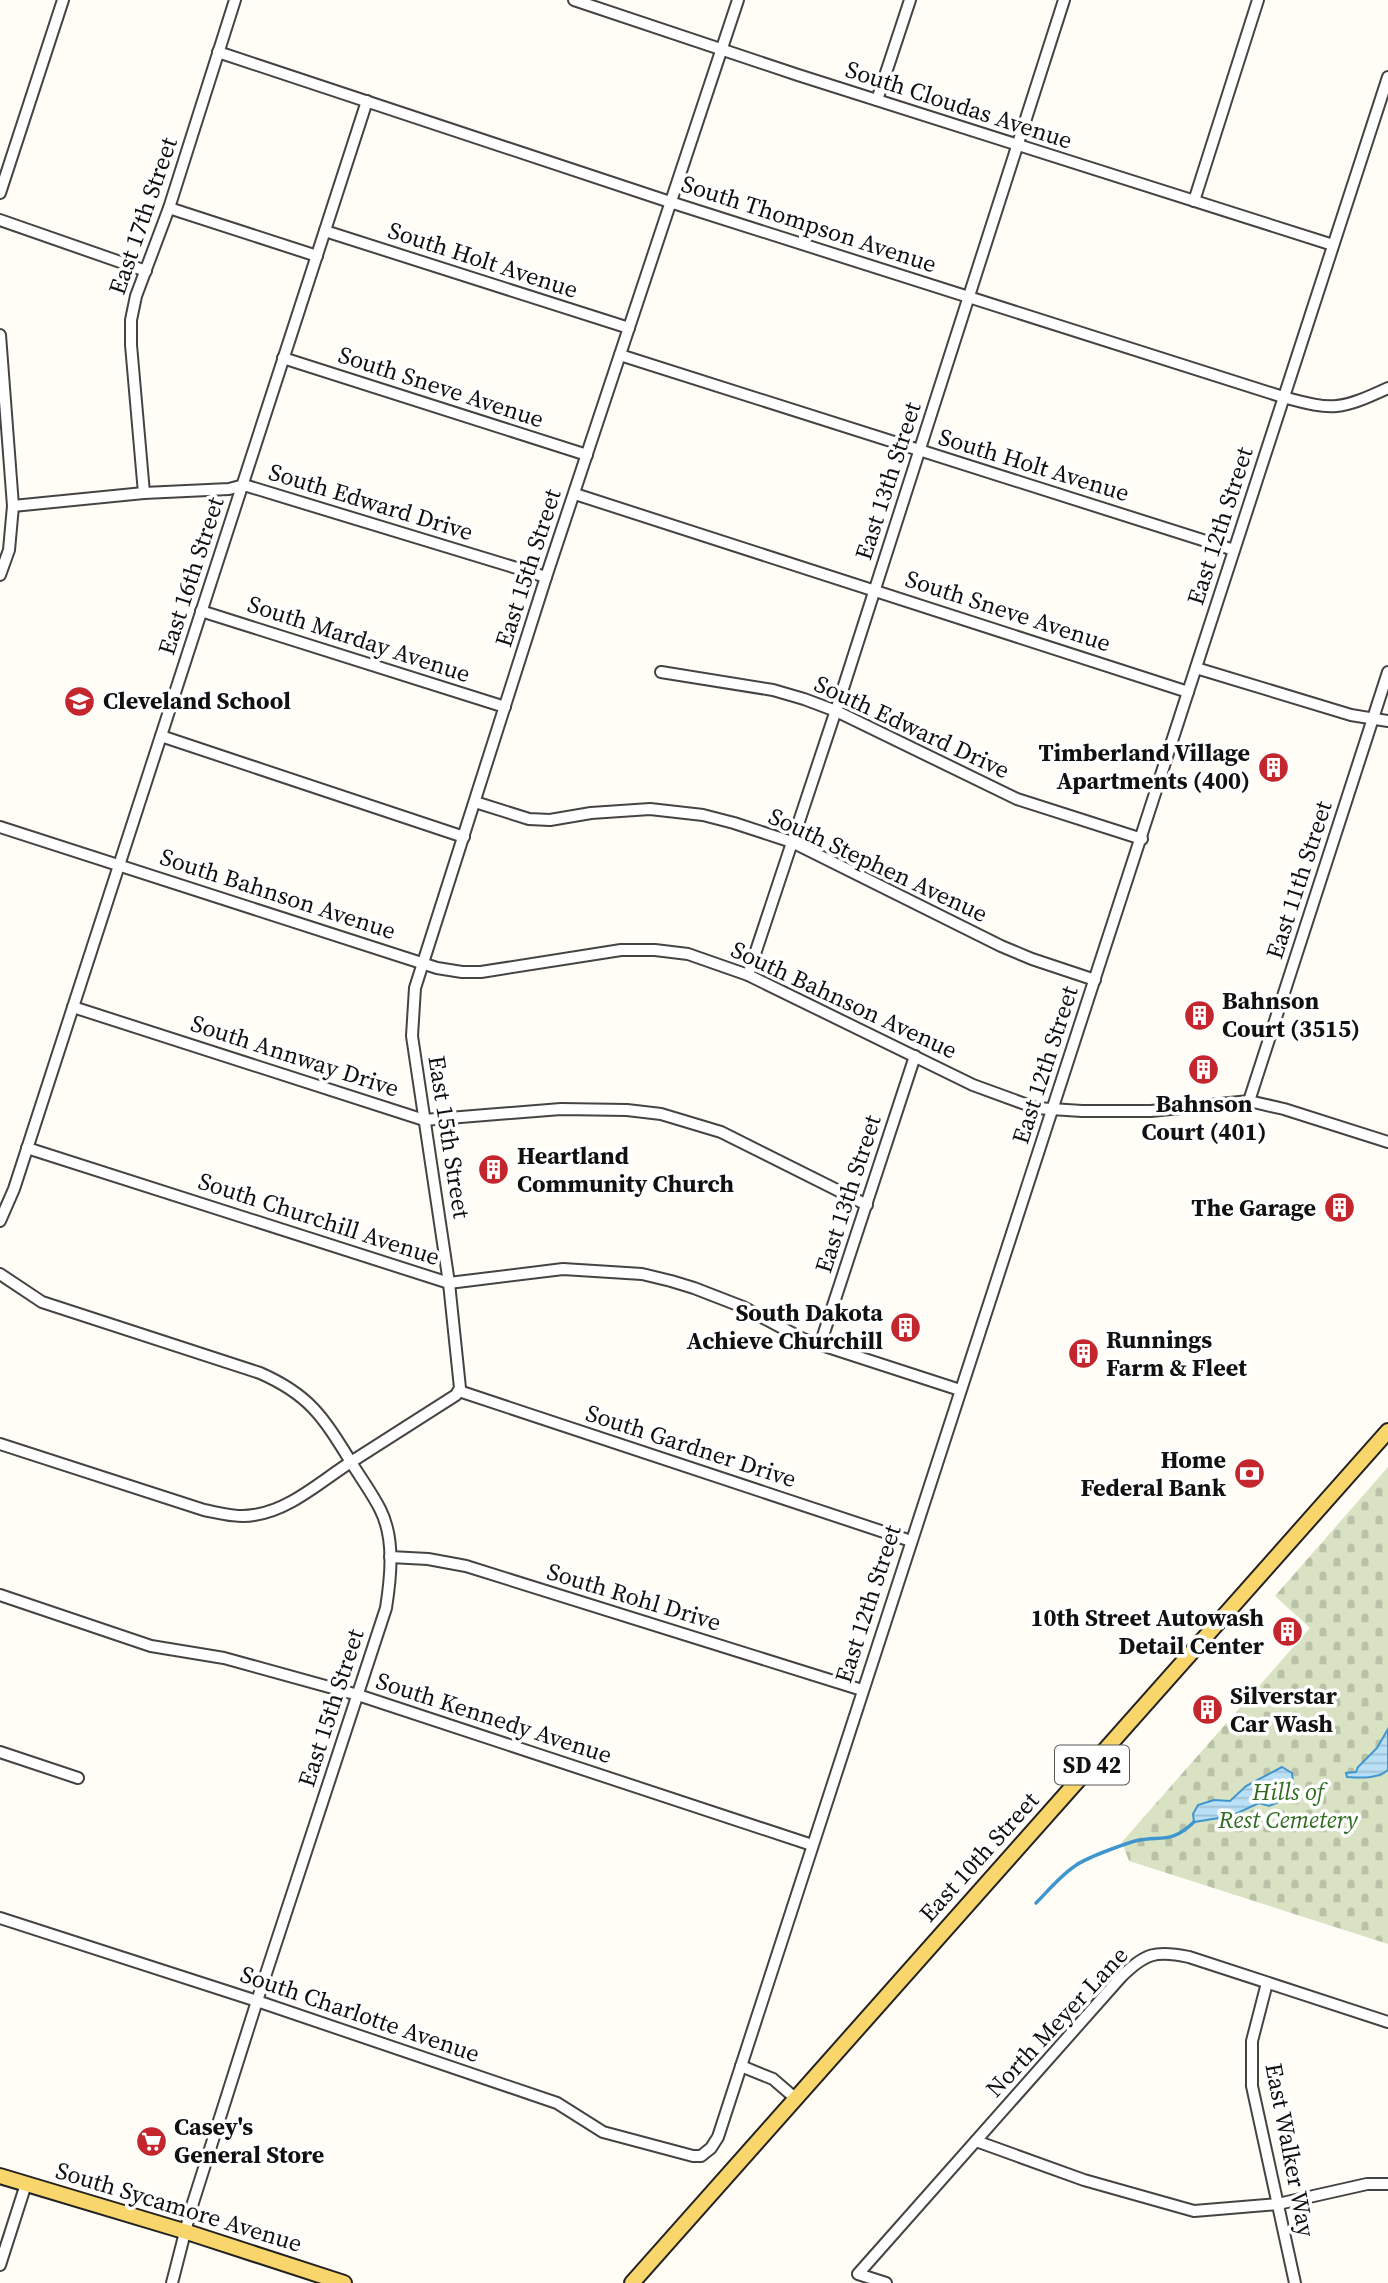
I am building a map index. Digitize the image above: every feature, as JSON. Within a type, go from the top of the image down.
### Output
[{"type":"main road","name":"East 10th Street","points":[[632,2283],[1388,1431]]},
{"type":"main road","name":"South Sycamore Avenue","points":[[0,2176],[344,2283]]},
{"type":"main road","points":[[647,2283],[663,2248]]},
{"type":"street","points":[[0,193],[63,0]]},
{"type":"street","name":"East 17th Street","points":[[144,493],[131,333],[136,296],[169,208],[235,0]]},
{"type":"street","name":"South Cloudas Avenue","points":[[574,0],[1333,245]]},
{"type":"street","name":"East 15th Street","points":[[458,1391],[460,1385],[449,1283],[412,1025],[415,988],[546,577],[738,0]]},
{"type":"street","points":[[877,100],[910,0]]},
{"type":"street","name":"East 13th Street","points":[[748,975],[920,452],[1064,0]]},
{"type":"street","points":[[1194,201],[1258,0]]},
{"type":"street","name":"South Thompson Avenue","points":[[218,52],[670,202],[1283,397],[1318,407],[1333,408],[1355,403],[1388,388]]},
{"type":"street","name":"East 12th Street","points":[[701,2155],[711,2148],[718,2137],[1388,77]]},
{"type":"street","name":"East 16th Street","points":[[0,1222],[14,1189],[367,101]]},
{"type":"street","points":[[169,208],[317,256]]},
{"type":"street","points":[[0,220],[146,271]]},
{"type":"street","name":"South Holt Avenue","points":[[325,231],[629,328]]},
{"type":"street","points":[[0,335],[13,506],[9,550],[0,575]]},
{"type":"street","name":"South Holt Avenue","points":[[620,355],[1234,550]]},
{"type":"street","name":"South Sneve Avenue","points":[[283,358],[587,455]]},
{"type":"street","name":"South Edward Drive","points":[[13,506],[144,493],[229,489],[244,485],[546,577]]},
{"type":"street","name":"South Sneve Avenue","points":[[575,494],[1188,692]]},
{"type":"street","name":"South Marday Avenue","points":[[201,611],[505,707]]},
{"type":"street","points":[[1196,668],[1351,715],[1388,721]]},
{"type":"street","name":"South Edward Drive","points":[[661,672],[773,690],[836,710],[1017,799],[1142,839]]},
{"type":"street","name":"East 11th Street","points":[[1249,1101],[1388,672]]},
{"type":"street","points":[[161,736],[464,837]]},
{"type":"street","name":"South Stephen Avenue","points":[[475,802],[529,820],[650,808],[703,815],[792,842],[1001,946],[1095,979]]},
{"type":"street","name":"South Bahnson Avenue","points":[[0,827],[454,971],[481,972],[621,950],[655,950],[702,958],[748,975],[993,1094],[1036,1108],[1052,1111],[1151,1111],[1249,1101],[1284,1109],[1388,1142]]},
{"type":"street","name":"South Annway Drive","points":[[73,1007],[424,1120],[561,1109],[627,1110],[661,1114],[721,1132],[867,1205]]},
{"type":"street","name":"East 13th Street","points":[[820,1345],[915,1056]]},
{"type":"street","name":"South Churchill Avenue","points":[[27,1148],[449,1283],[562,1269],[642,1274],[715,1295],[820,1345],[960,1390]]},
{"type":"street","name":"East 15th Street","points":[[0,1274],[42,1302],[260,1373],[279,1382],[312,1405],[322,1416],[381,1510],[387,1527],[390,1578],[386,1608],[191,2209],[172,2283]]},
{"type":"street","points":[[0,1444],[204,1510],[251,1516],[282,1507],[452,1398],[458,1391]]},
{"type":"street","name":"South Gardner Drive","points":[[458,1391],[911,1541]]},
{"type":"street","name":"South Rohl Drive","points":[[390,1557],[428,1559],[466,1566],[862,1690]]},
{"type":"street","name":"South Kennedy Avenue","points":[[0,1595],[151,1646],[224,1658],[358,1695],[812,1845]]},
{"type":"street","points":[[0,1752],[78,1778]]},
{"type":"street","name":"South Charlotte Avenue","points":[[0,1918],[257,2001],[557,2103],[603,2132],[683,2154],[701,2155]]},
{"type":"street","name":"North Meyer Lane","points":[[886,2283],[858,2274],[1121,1977],[1144,1957],[1153,1953],[1175,1954],[1388,2022]]},
{"type":"street","name":"East Walker Way","points":[[1267,1983],[1252,2041],[1252,2086],[1295,2283]]},
{"type":"street","points":[[741,2066],[773,2079],[795,2098]]},
{"type":"street","points":[[976,2141],[1084,2180],[1194,2211],[1278,2204],[1367,2185],[1388,2185]]},
{"type":"street","points":[[0,2265],[26,2184]]},
{"type":"green space","name":"Hills of Rest Cemetery","points":[[1388,1467],[1388,1944],[1129,1861],[1122,1842],[1310,1628],[1275,1596]]},
{"type":"water","points":[[1388,1729],[1388,1770],[1363,1778],[1347,1777],[1346,1773],[1356,1772],[1377,1748]]},
{"type":"water","points":[[1282,1767],[1292,1773],[1294,1790],[1288,1798],[1269,1806],[1259,1803],[1231,1816],[1194,1822],[1193,1814],[1198,1805],[1214,1800],[1230,1801],[1246,1786]]},
{"type":"waterway","points":[[1036,1903],[1064,1874],[1087,1859],[1135,1841],[1172,1837],[1194,1822]]},
{"type":"place","name":"Cleveland School","points":[[80,701]]},
{"type":"place","name":"Timberland Village Apartments (400)","points":[[1273,767]]},
{"type":"place","name":"Bahnson Court (3515)","points":[[1199,1015]]},
{"type":"place","name":"Bahnson Court (401)","points":[[1204,1070]]},
{"type":"place","name":"Heartland Community Church","points":[[494,1170]]},
{"type":"place","name":"The Garage","points":[[1339,1208]]},
{"type":"place","name":"South Dakota Achieve Churchill","points":[[906,1327]]},
{"type":"place","name":"Runnings Farm & Fleet","points":[[1083,1354]]},
{"type":"place","name":"Home Federal Bank","points":[[1249,1474]]},
{"type":"place","name":"10th Street Autowash Detail Center","points":[[1287,1632]]},
{"type":"place","name":"Silverstar Car Wash","points":[[1207,1710]]},
{"type":"place","name":"Casey's General Store","points":[[151,2141]]}]
